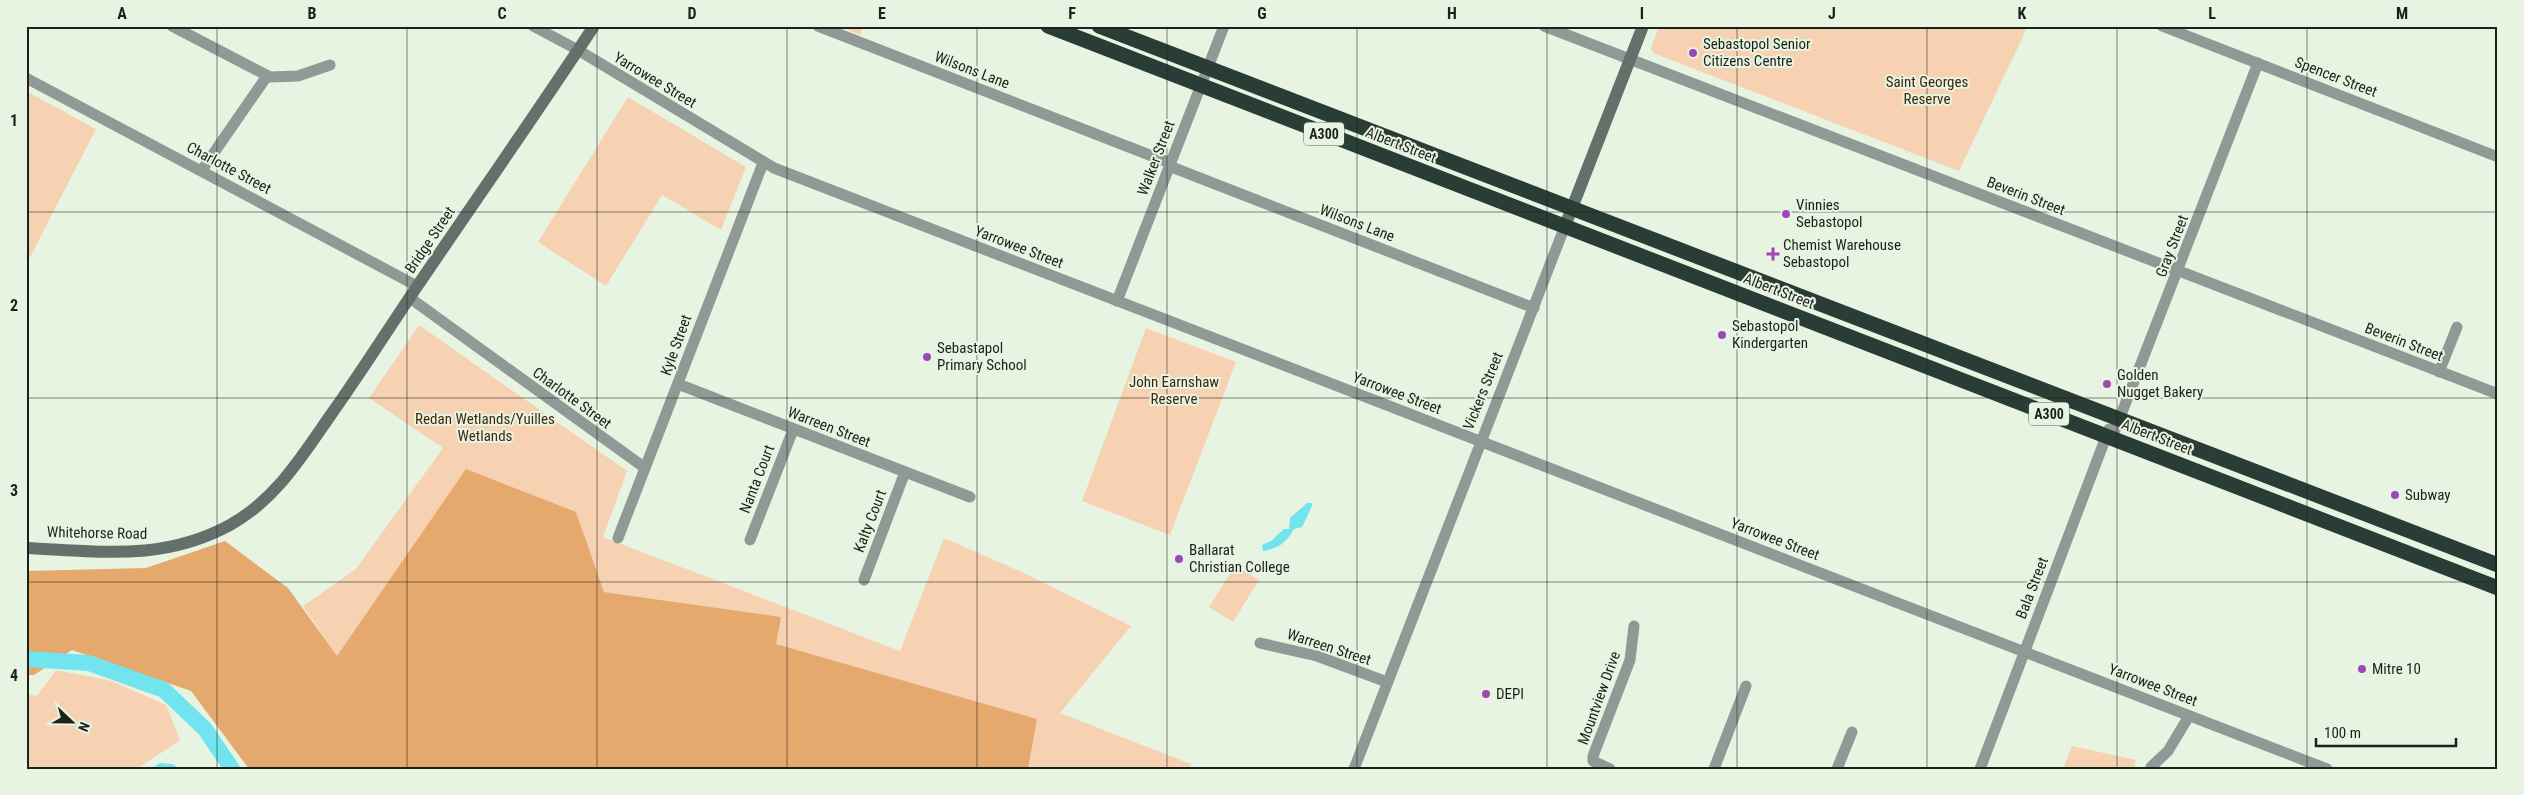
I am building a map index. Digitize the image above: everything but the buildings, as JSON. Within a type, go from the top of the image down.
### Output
[{"type":"highway","name":"Albert Street","points":[[1048,26],[2498,588]]},
{"type":"highway","name":"Albert Street","points":[[1100,26],[2498,565]]},
{"type":"highway","points":[[2416,556],[2422,536]]},
{"type":"main road","name":"Bridge Street","points":[[292,471],[594,26]]},
{"type":"main road","name":"Vickers Street","points":[[1565,226],[1643,26]]},
{"type":"main road","name":"Whitehorse Road","points":[[26,548],[124,553],[178,546],[212,534],[241,518],[269,497],[292,471]]},
{"type":"street","points":[[172,26],[267,76],[291,78],[330,64]]},
{"type":"street","name":"Yarrowee Street","points":[[533,26],[578,50],[763,163],[2326,769]]},
{"type":"street","name":"Wilsons Lane","points":[[818,26],[1534,308]]},
{"type":"street","name":"Walker Street","points":[[1117,301],[1224,26]]},
{"type":"street","name":"Beverin Street","points":[[1544,26],[2498,394]]},
{"type":"street","name":"Spencer Street","points":[[2162,26],[2498,157]]},
{"type":"street","name":"Gray Street","points":[[2109,437],[2179,271],[2258,63]]},
{"type":"street","points":[[202,170],[267,76]]},
{"type":"street","name":"Charlotte Street","points":[[26,78],[417,286]]},
{"type":"street","name":"Kyle Street","points":[[618,538],[763,163]]},
{"type":"street","name":"Vickers Street","points":[[1355,768],[1480,441],[1565,226]]},
{"type":"street","name":"Charlotte Street","points":[[410,298],[645,468]]},
{"type":"street","points":[[2439,372],[2457,327]]},
{"type":"street","name":"Warreen Street","points":[[678,384],[970,497]]},
{"type":"street","name":"Nanta Court","points":[[750,540],[793,430]]},
{"type":"street","name":"Bala Street","points":[[1980,769],[2024,651],[2109,437]]},
{"type":"street","name":"Kalty Court","points":[[864,580],[905,472]]},
{"type":"street","name":"Mountview Drive","points":[[1610,769],[1593,761],[1593,756],[1630,660],[1634,626]]},
{"type":"street","name":"Warreen Street","points":[[1260,643],[1317,656],[1387,682]]},
{"type":"street","points":[[1714,769],[1746,686]]},
{"type":"street","points":[[2151,767],[2165,755],[2189,716]]},
{"type":"street","points":[[1837,769],[1852,732]]},
{"type":"green space","points":[[838,26],[863,26],[860,35]]},
{"type":"green space","name":"Saint Georges Reserve","points":[[1659,26],[2028,26],[1959,171],[1653,53],[1651,48]]},
{"type":"green space","points":[[26,91],[96,129],[26,265]]},
{"type":"green space","points":[[628,97],[746,167],[721,230],[662,195],[606,286],[538,242]]},
{"type":"green space","name":"Redan Wetlands/Yuilles Wetlands","points":[[419,325],[627,471],[603,537],[900,651],[944,538],[1026,574],[1131,626],[1060,713],[1191,764],[1189,769],[1028,769],[1036,719],[775,644],[781,617],[604,592],[576,512],[337,657],[303,606],[356,569],[443,448],[369,398]]},
{"type":"green space","name":"John Earnshaw Reserve","points":[[1146,328],[1236,362],[1170,535],[1082,501]]},
{"type":"green space","points":[[1235,565],[1259,580],[1233,622],[1209,607]]},
{"type":"green space","points":[[56,670],[112,681],[166,705],[180,740],[137,769],[26,769],[26,693],[37,696]]},
{"type":"green space","points":[[2072,746],[2136,760],[2134,768],[2063,769]]},
{"type":"shaded area","points":[[466,469],[576,512],[604,592],[781,617],[776,644],[1037,719],[1028,769],[249,769],[191,691],[72,650],[34,675],[26,675],[26,571],[146,568],[225,541],[288,588],[337,656]]},
{"type":"water","points":[[1307,503],[1312,503],[1312,506],[1302,527],[1294,529],[1282,544],[1263,551],[1262,545],[1271,541],[1284,529],[1289,529],[1290,518]]},
{"type":"water","points":[[160,763],[172,764],[181,769],[151,769]]},
{"type":"waterway","points":[[26,659],[89,663],[164,690],[205,729],[232,769]]},
{"type":"place","name":"Sebastopol Senior Citizens Centre","points":[[1693,53]]},
{"type":"place","name":"Vinnies Sebastopol","points":[[1786,214]]},
{"type":"place","name":"Chemist Warehouse Sebastopol","points":[[1773,254]]},
{"type":"place","name":"Sebastopol Kindergarten","points":[[1722,335]]},
{"type":"place","name":"Sebastapol Primary School","points":[[927,357]]},
{"type":"place","name":"Golden Nugget Bakery","points":[[2107,384]]},
{"type":"place","name":"Subway","points":[[2395,495]]},
{"type":"place","name":"Ballarat Christian College","points":[[1179,559]]},
{"type":"place","name":"Mitre 10","points":[[2362,669]]},
{"type":"place","name":"DEPI","points":[[1486,694]]}]
